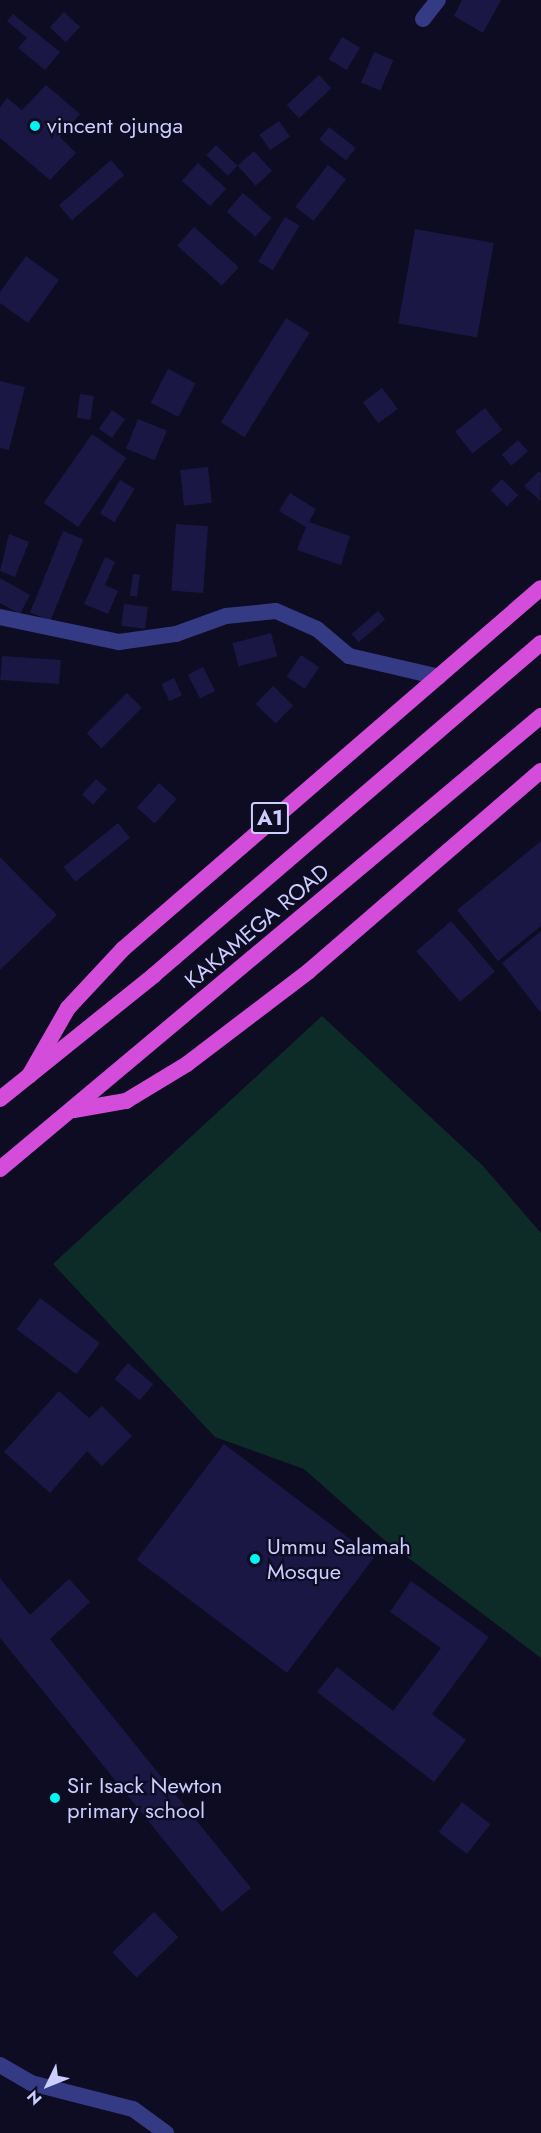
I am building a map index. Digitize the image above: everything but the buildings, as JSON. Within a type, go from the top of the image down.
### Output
[{"type":"highway","name":"A1","points":[[29,1076],[68,1008],[123,949],[541,588]]},
{"type":"highway","name":"A1","points":[[0,1099],[154,975],[541,643]]},
{"type":"highway","name":"KAKAMEGA ROAD","points":[[0,1169],[541,716]]},
{"type":"highway","points":[[71,1110],[126,1101],[187,1064],[309,971],[541,771]]},
{"type":"street","points":[[423,19],[438,0]]},
{"type":"street","points":[[0,617],[119,642],[176,634],[226,616],[276,610],[317,629],[349,656],[439,677]]},
{"type":"street","points":[[0,2065],[31,2083],[133,2109],[166,2133]]},
{"type":"green space","points":[[322,1016],[483,1166],[541,1233],[541,1658],[382,1538],[304,1469],[215,1437],[53,1264]]},
{"type":"place","name":"vincent ojunga","points":[[35,126]]},
{"type":"place","name":"Ummu Salamah Mosque","points":[[255,1559]]},
{"type":"place","name":"Sir Isack Newton primary school","points":[[55,1798]]}]
